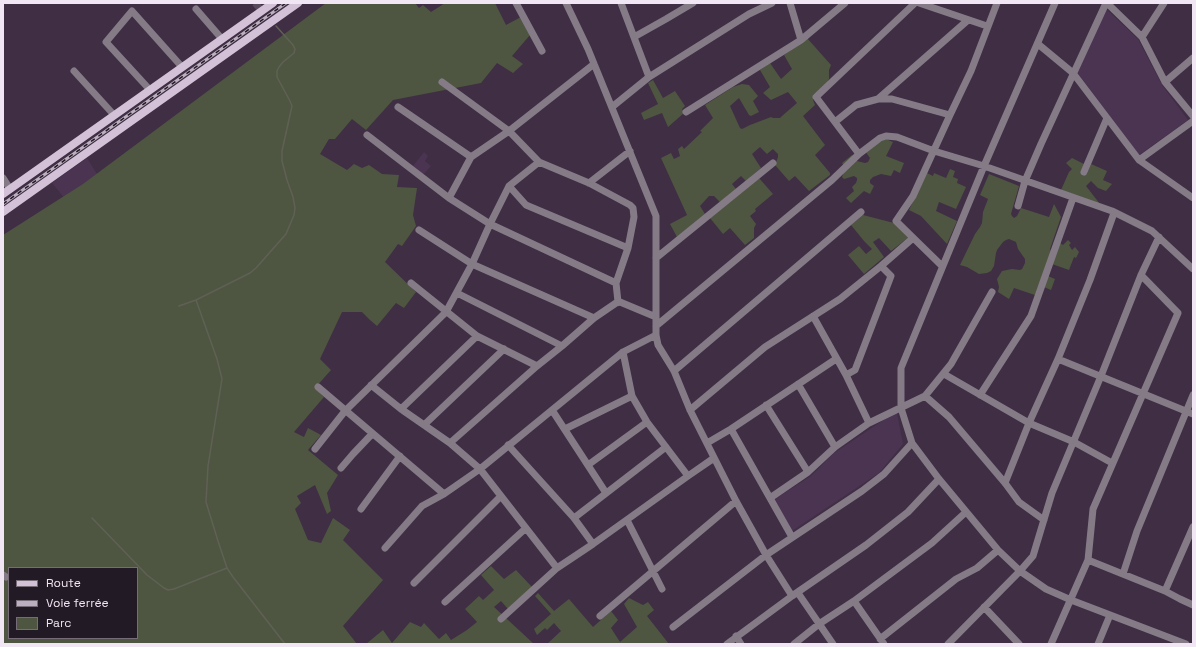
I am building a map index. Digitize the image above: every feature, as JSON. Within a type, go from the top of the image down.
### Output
[{"type":"main road","points":[[3,194],[273,3]]},
{"type":"main road","points":[[3,212],[298,3]]},
{"type":"street","points":[[516,3],[542,51]]},
{"type":"street","points":[[566,3],[594,64],[656,216],[656,335],[658,345],[674,371],[690,410],[736,501],[766,555],[833,644]]},
{"type":"street","points":[[621,3],[650,77]]},
{"type":"street","points":[[634,36],[666,20],[693,3]]},
{"type":"street","points":[[612,107],[650,77],[749,14],[772,3]]},
{"type":"street","points":[[790,3],[801,40]]},
{"type":"street","points":[[686,112],[801,40],[845,3]]},
{"type":"street","points":[[859,154],[816,97],[916,3]]},
{"type":"street","points":[[919,3],[987,26]]},
{"type":"street","points":[[942,266],[896,221],[913,196],[934,151],[971,71],[997,3]]},
{"type":"street","points":[[1055,3],[984,166],[901,368],[901,408],[912,443],[939,479],[998,550],[1020,571],[1046,588],[1071,600],[1186,644]]},
{"type":"street","points":[[1018,206],[1025,181],[1073,73],[1107,3],[1142,37],[1165,82],[1193,116]]},
{"type":"street","points":[[1142,37],[1164,3]]},
{"type":"street","points":[[196,9],[222,39]]},
{"type":"street","points":[[150,90],[106,42],[132,11],[182,67]]},
{"type":"street","points":[[878,99],[968,20]]},
{"type":"street","points":[[1038,44],[1073,73],[1139,160],[1193,198]]},
{"type":"street","points":[[1165,82],[1193,58]]},
{"type":"street","points":[[449,198],[471,157],[509,131],[594,64]]},
{"type":"street","points":[[74,71],[114,115]]},
{"type":"street","points":[[442,82],[509,131],[539,162],[590,183],[634,208],[634,217],[628,248],[616,283],[618,302]]},
{"type":"street","points":[[835,122],[856,105],[878,99],[892,99],[950,115]]},
{"type":"street","points":[[398,107],[471,157]]},
{"type":"street","points":[[1084,172],[1107,118]]},
{"type":"street","points":[[1139,160],[1193,121]]},
{"type":"street","points":[[367,135],[449,198],[490,224],[616,283]]},
{"type":"street","points":[[656,326],[832,180],[859,154],[880,138],[886,136],[897,138],[984,166],[1114,213],[1152,231],[1193,269]]},
{"type":"street","points":[[590,183],[630,151]]},
{"type":"street","points":[[315,449],[345,411],[446,312],[472,264],[509,186],[539,162]]},
{"type":"street","points":[[656,258],[773,163]]},
{"type":"street","points":[[3,178],[10,189]]},
{"type":"street","points":[[509,186],[526,204],[628,248]]},
{"type":"street","points":[[980,395],[1031,316],[1073,198]]},
{"type":"street","points":[[674,371],[861,212]]},
{"type":"street","points":[[1005,483],[1090,280],[1114,213]]},
{"type":"street","points":[[419,230],[472,264],[594,318]]},
{"type":"street","points":[[948,644],[1033,556],[1052,493],[1101,376],[1140,275],[1159,237]]},
{"type":"street","points":[[690,410],[765,347],[840,299],[913,238]]},
{"type":"street","points":[[846,375],[855,370],[891,276],[881,266]]},
{"type":"street","points":[[1051,644],[1088,560],[1093,509],[1178,314],[1140,275]]},
{"type":"street","points":[[411,284],[477,336],[537,366]]},
{"type":"street","points":[[770,498],[808,472],[835,447],[869,423],[925,396],[951,364],[992,292]]},
{"type":"street","points":[[457,293],[562,346]]},
{"type":"street","points":[[450,443],[594,318],[618,302],[656,317]]},
{"type":"street","points":[[813,316],[846,375],[869,423]]},
{"type":"street","points":[[386,548],[422,506],[444,494],[480,469],[623,352],[656,335]]},
{"type":"street","points":[[401,409],[477,336]]},
{"type":"street","points":[[424,425],[504,349]]},
{"type":"street","points":[[623,352],[632,396],[647,422],[688,476]]},
{"type":"street","points":[[707,443],[731,429],[836,359]]},
{"type":"street","points":[[1058,359],[1190,413]]},
{"type":"street","points":[[944,374],[1029,423],[1074,442],[1112,463]]},
{"type":"street","points":[[798,384],[835,447]]},
{"type":"street","points":[[372,385],[401,409],[450,443],[480,469],[557,568]]},
{"type":"street","points":[[318,387],[444,494]]},
{"type":"street","points":[[1123,574],[1137,531],[1190,413],[1193,395]]},
{"type":"street","points":[[565,429],[632,396]]},
{"type":"street","points":[[925,396],[949,418],[1005,483],[1019,502],[1044,520]]},
{"type":"street","points":[[766,405],[808,472]]},
{"type":"street","points":[[552,410],[606,493]]},
{"type":"street","points":[[588,465],[647,422]]},
{"type":"street","points":[[731,429],[792,537]]},
{"type":"street","points":[[341,468],[352,454],[372,434]]},
{"type":"street","points":[[673,627],[766,555],[862,491],[884,474],[912,443]]},
{"type":"street","points":[[508,445],[574,518],[593,544]]},
{"type":"street","points":[[574,518],[666,447]]},
{"type":"street","points":[[361,509],[400,456]]},
{"type":"street","points":[[501,619],[557,568],[714,458]]},
{"type":"street","points":[[727,644],[736,636],[866,545],[908,512],[939,479]]},
{"type":"street","points":[[414,583],[501,496]]},
{"type":"street","points":[[600,616],[736,501]]},
{"type":"street","points":[[794,644],[819,624],[854,601],[932,543],[966,512]]},
{"type":"street","points":[[627,520],[662,589]]},
{"type":"street","points":[[1165,591],[1193,527]]},
{"type":"street","points":[[445,602],[526,528]]},
{"type":"street","points":[[854,601],[882,641],[956,579],[977,568],[998,550]]},
{"type":"street","points":[[1088,560],[1165,591],[1193,605]]},
{"type":"street","points":[[984,607],[1019,644]]},
{"type":"street","points":[[1098,644],[1110,615]]},
{"type":"street","points":[[736,636],[741,644]]},
{"type":"shaded area","points":[[1106,9],[1138,39],[1162,85],[1188,120],[1139,155],[1077,72]]},
{"type":"shaded area","points":[[424,152],[428,156],[425,161],[431,166],[423,175],[413,166]]},
{"type":"shaded area","points":[[87,158],[99,177],[65,199],[52,183]]},
{"type":"shaded area","points":[[894,413],[897,413],[903,444],[879,473],[792,531],[775,499],[811,476],[834,453]]},
{"type":"green space","points":[[326,3],[415,3],[419,8],[423,5],[431,12],[445,3],[495,3],[506,25],[521,17],[530,35],[512,56],[523,64],[513,73],[497,63],[481,83],[393,100],[366,130],[352,119],[335,139],[329,139],[320,154],[347,170],[354,164],[362,168],[369,165],[382,174],[399,175],[397,187],[417,188],[413,215],[416,226],[402,246],[398,244],[385,262],[416,292],[404,308],[396,303],[377,326],[362,312],[342,312],[320,359],[331,370],[315,388],[324,397],[294,432],[304,437],[308,428],[321,435],[308,450],[338,475],[327,493],[331,511],[327,514],[315,485],[297,496],[301,503],[295,509],[308,540],[321,543],[333,518],[350,530],[343,540],[383,580],[343,626],[357,644],[3,644],[3,235],[83,184]]},
{"type":"green space","points":[[807,38],[831,65],[827,83],[813,95],[815,105],[803,116],[825,145],[815,155],[830,175],[809,191],[795,176],[789,181],[775,165],[778,154],[773,149],[767,154],[760,147],[752,154],[761,168],[746,181],[741,176],[732,184],[736,189],[720,202],[714,196],[709,196],[700,206],[705,214],[677,237],[670,224],[687,215],[661,158],[671,153],[674,159],[680,156],[678,149],[682,146],[684,149],[702,132],[700,131],[713,118],[705,105],[733,87],[742,84],[749,85],[758,96],[753,101],[759,112],[751,116],[739,98],[730,106],[740,128],[742,129],[771,117],[780,118],[797,103],[788,92],[771,100],[763,93],[770,87],[760,70],[770,63],[781,79],[792,69],[784,55]]},
{"type":"green space","points":[[653,80],[663,98],[675,91],[685,106],[682,109],[684,113],[668,127],[662,113],[644,120],[641,113],[658,104],[648,83]]},
{"type":"green space","points":[[884,140],[893,142],[886,156],[904,163],[900,173],[894,170],[891,176],[881,174],[873,177],[870,180],[870,183],[874,186],[870,194],[864,191],[851,203],[846,198],[854,191],[852,187],[856,183],[857,178],[854,176],[844,179],[842,177],[845,168],[842,163],[852,155],[857,161],[865,163],[868,162],[870,158],[865,149]]},
{"type":"green space","points":[[1072,158],[1084,164],[1081,173],[1087,174],[1091,164],[1107,171],[1103,180],[1112,184],[1106,191],[1098,188],[1091,181],[1086,186],[1100,204],[1061,190],[1069,172],[1072,169],[1066,163]]},
{"type":"green space","points":[[950,169],[955,171],[953,177],[958,179],[957,183],[966,187],[956,209],[939,202],[936,211],[957,221],[947,244],[921,216],[909,210],[927,173],[933,176],[934,173],[946,178]]},
{"type":"green space","points":[[989,174],[1019,186],[1011,214],[1014,218],[1017,216],[1021,208],[1049,217],[1054,204],[1061,217],[1050,249],[1051,251],[1060,243],[1063,245],[1068,240],[1071,243],[1069,245],[1072,250],[1075,247],[1079,252],[1076,258],[1074,257],[1069,270],[1052,264],[1048,276],[1055,279],[1051,290],[1039,285],[1035,295],[1014,288],[1009,299],[998,292],[999,287],[997,279],[1002,271],[1012,269],[1020,270],[1025,263],[1025,259],[1018,249],[1016,242],[1009,239],[1003,242],[997,250],[994,266],[991,271],[979,274],[960,265],[982,223],[983,212],[988,199],[980,195]]},
{"type":"green space","points":[[759,178],[773,194],[755,209],[756,211],[750,216],[756,224],[754,228],[754,238],[745,245],[730,228],[723,234],[710,218]]},
{"type":"green space","points":[[863,215],[894,223],[909,237],[891,251],[879,238],[873,242],[884,257],[864,274],[848,255],[859,246],[866,254],[872,249],[851,225]]},
{"type":"green space","points":[[491,566],[504,579],[516,570],[532,587],[508,609],[501,601],[494,607],[534,644],[366,644],[383,630],[392,643],[410,622],[421,627],[424,623],[439,639],[446,633],[451,640],[477,622],[465,609],[479,596],[483,600],[494,590],[481,575]]},
{"type":"green space","points":[[538,593],[554,611],[569,599],[593,627],[611,611],[618,620],[611,628],[620,642],[637,627],[624,604],[629,598],[643,605],[648,602],[654,610],[647,616],[669,644],[547,644],[561,631],[554,623],[547,630],[545,628],[537,635],[534,629],[551,614],[535,596]]},
{"type":"waterway","points":[[179,306],[196,300],[250,273],[286,234],[294,215],[295,208],[293,197],[282,161],[282,151],[292,106],[277,77],[277,71],[283,62],[294,53],[295,49],[276,26]]},
{"type":"waterway","points":[[196,300],[217,359],[222,379],[208,466],[206,502],[227,568],[285,644]]},
{"type":"waterway","points":[[92,518],[147,575],[168,590],[227,568]]},
{"type":"tunnel","points":[[255,3],[262,11]]},
{"type":"railway","points":[[3,204],[286,3]]}]
